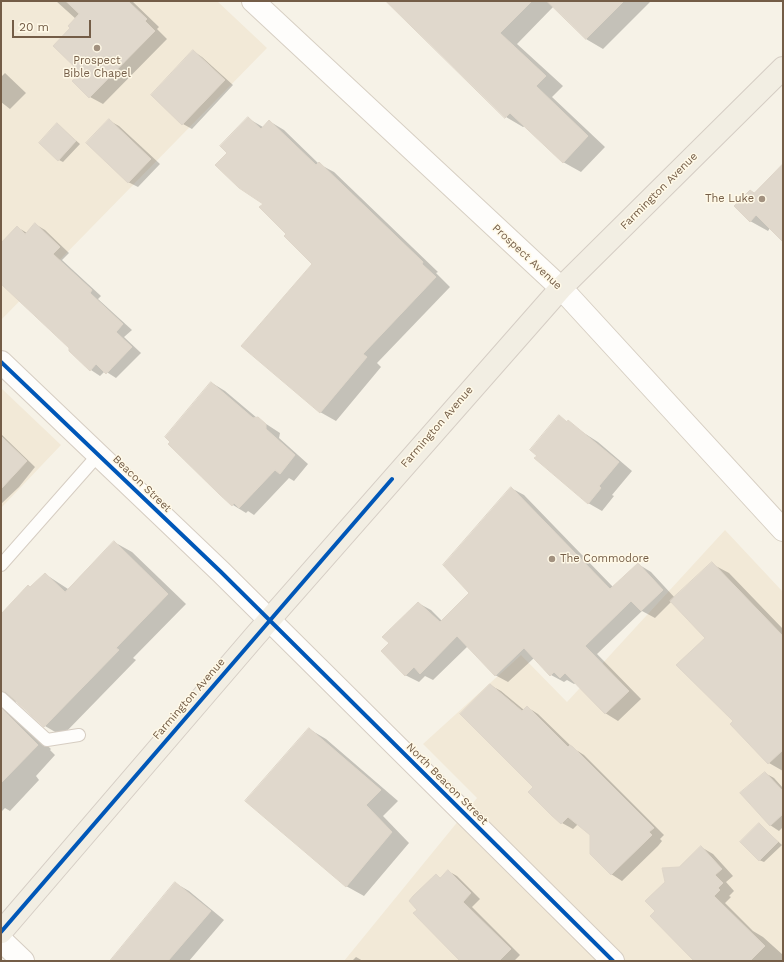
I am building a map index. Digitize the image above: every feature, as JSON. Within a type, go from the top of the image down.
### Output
[{"type":"main road","name":"Farmington Avenue","points":[[1,932],[269,620],[561,288],[783,68]]},
{"type":"street","name":"Prospect Avenue","points":[[253,1],[561,288],[781,524]]},
{"type":"street","name":"Beacon Street","points":[[1,362],[269,620]]},
{"type":"street","name":"North Beacon Street","points":[[269,620],[612,961]]},
{"type":"street","points":[[1,940],[23,961]]},
{"type":"lane","points":[[1,565],[98,455]]},
{"type":"lane","points":[[1,698],[47,740],[79,735]]},
{"type":"shaded area","points":[[1,1],[217,1],[267,48],[1,320]]},
{"type":"shaded area","points":[[1,388],[61,445],[1,508]]},
{"type":"shaded area","points":[[725,530],[783,592],[783,961],[344,961],[477,798],[423,744],[521,655],[567,702]]},
{"type":"building","name":"Prospect Bible Chapel","points":[[66,1],[128,1],[147,19],[145,21],[155,31],[89,98],[72,81],[81,73],[53,46],[70,28],[68,26],[79,14]]},
{"type":"building","points":[[386,1],[532,1],[500,33],[546,76],[536,86],[588,136],[563,163],[510,113],[505,118]]},
{"type":"building","points":[[547,1],[624,1],[586,39]]},
{"type":"building","points":[[193,50],[225,80],[182,125],[151,95]]},
{"type":"building","points":[[248,117],[261,129],[269,120],[316,165],[319,162],[423,262],[422,264],[436,277],[363,354],[367,357],[320,413],[241,346],[312,264],[284,236],[286,234],[259,207],[263,204],[239,188],[215,165],[227,153],[220,146]]},
{"type":"building","points":[[109,119],[151,159],[128,183],[86,143]]},
{"type":"building","points":[[57,123],[76,141],[58,161],[39,143]]},
{"type":"building","name":"The Luke","points":[[783,164],[783,242],[756,215],[750,222],[734,206],[750,190],[754,193]]},
{"type":"building","points":[[35,223],[60,247],[53,254],[92,290],[90,293],[123,324],[116,332],[132,347],[106,374],[96,364],[90,371],[69,351],[69,348],[1,284],[1,243],[17,226],[25,234]]},
{"type":"building","points":[[211,382],[253,418],[258,417],[266,424],[266,429],[295,455],[280,474],[275,470],[239,508],[234,503],[232,506],[219,494],[168,444],[170,442],[165,437]]},
{"type":"building","points":[[559,415],[567,422],[568,420],[619,462],[599,486],[601,488],[588,504],[534,458],[537,456],[530,450]]},
{"type":"building","points":[[1,436],[27,461],[1,489]]},
{"type":"building","points":[[511,487],[610,589],[638,563],[663,590],[641,611],[631,601],[585,646],[629,691],[605,714],[565,673],[560,678],[554,672],[550,676],[524,648],[495,676],[457,636],[420,674],[414,667],[405,676],[381,651],[389,643],[382,637],[418,602],[440,622],[469,593],[443,565]]},
{"type":"building","points":[[114,541],[168,594],[116,648],[119,650],[44,727],[6,692],[1,691],[1,614],[28,585],[30,587],[45,573],[65,592]]},
{"type":"building","points":[[712,562],[783,636],[783,750],[768,764],[730,724],[733,721],[676,665],[705,638],[670,601]]},
{"type":"building","points":[[490,684],[522,711],[527,706],[568,747],[570,745],[573,747],[654,828],[649,832],[652,835],[611,875],[590,854],[590,835],[568,817],[561,824],[551,815],[528,792],[533,787],[460,714]]},
{"type":"building","points":[[1,708],[38,745],[1,783]]},
{"type":"building","points":[[309,728],[381,790],[366,805],[392,832],[346,887],[245,801]]},
{"type":"building","points":[[765,772],[783,791],[783,814],[770,826],[740,793]]},
{"type":"building","points":[[759,823],[778,842],[759,861],[740,842]]},
{"type":"building","points":[[701,846],[722,869],[715,875],[723,883],[718,888],[720,890],[714,896],[765,946],[750,961],[694,961],[650,916],[655,911],[645,901],[665,882],[662,868],[679,867]]},
{"type":"building","points":[[448,870],[471,893],[463,902],[511,949],[499,961],[460,961],[413,913],[417,910],[409,901],[413,896],[436,874],[440,878]]},
{"type":"building","points":[[175,882],[211,911],[168,961],[110,961]]},
{"type":"cycle path","points":[[1,362],[221,572],[613,961]]},
{"type":"cycle path","points":[[1,932],[392,479]]},
{"type":"place","name":"Prospect Bible Chapel","points":[[97,48]]},
{"type":"place","name":"The Luke","points":[[762,199]]},
{"type":"place","name":"The Commodore","points":[[552,559]]}]
